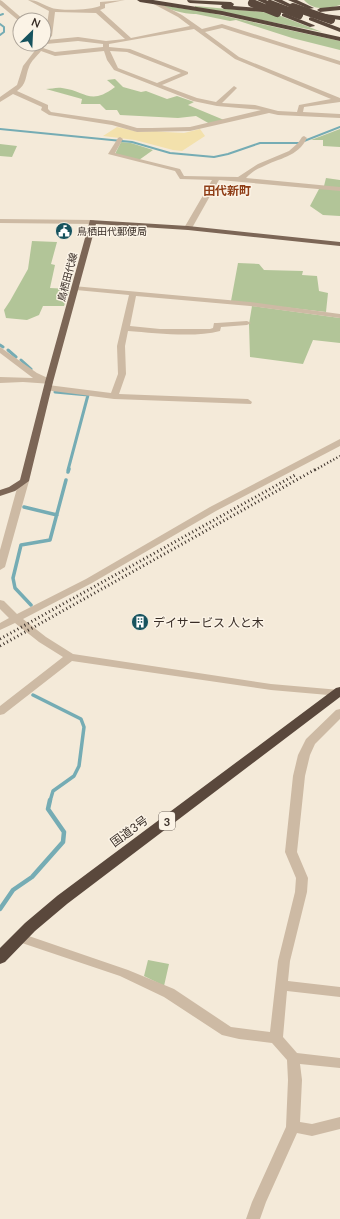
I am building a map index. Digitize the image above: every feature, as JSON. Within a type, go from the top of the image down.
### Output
[{"type":"highway","points":[[140,0],[340,18]]},
{"type":"highway","points":[[182,0],[249,3],[322,10],[340,8]]},
{"type":"highway","points":[[188,0],[209,2]]},
{"type":"highway","points":[[260,0],[292,3],[340,18]]},
{"type":"highway","points":[[299,0],[311,8]]},
{"type":"highway","points":[[149,1],[238,16],[340,39]]},
{"type":"highway","points":[[273,2],[306,18],[340,30]]},
{"type":"highway","points":[[249,3],[340,14]]},
{"type":"highway","points":[[249,3],[340,35]]},
{"type":"highway","points":[[292,3],[340,24]]},
{"type":"highway","name":"国道3号","points":[[0,958],[62,900],[339,693]]},
{"type":"main road","points":[[93,222],[188,228],[340,244]]},
{"type":"main road","name":"鳥栖田代線","points":[[24,480],[93,222]]},
{"type":"main road","points":[[0,493],[12,489],[24,480]]},
{"type":"street","points":[[31,0],[52,10],[96,10],[103,7],[102,4],[122,0]]},
{"type":"street","points":[[149,1],[180,16],[237,58],[339,100]]},
{"type":"street","points":[[0,2],[12,12]]},
{"type":"street","points":[[96,10],[104,15],[130,40]]},
{"type":"street","points":[[52,52],[54,54],[106,46],[179,29],[198,29],[222,26],[340,63]]},
{"type":"street","points":[[52,42],[82,39],[106,46],[128,50],[186,73],[157,85]]},
{"type":"street","points":[[106,46],[110,60],[116,69],[195,100],[217,104],[255,107],[266,111],[340,116]]},
{"type":"street","points":[[0,100],[20,86],[23,82],[26,66],[36,52]]},
{"type":"street","points":[[217,104],[234,88]]},
{"type":"street","points":[[13,92],[46,106],[44,110],[49,113],[66,117],[113,123],[137,130],[190,129],[266,111]]},
{"type":"street","points":[[300,114],[301,106],[339,100]]},
{"type":"street","points":[[119,140],[111,154],[178,170],[182,178],[240,179],[339,188]]},
{"type":"street","points":[[240,179],[260,165],[287,154],[303,141]]},
{"type":"street","points":[[188,228],[217,178]]},
{"type":"street","points":[[0,221],[93,222]]},
{"type":"street","points":[[76,288],[250,304],[340,316]]},
{"type":"street","points":[[114,396],[122,374],[121,346],[133,293]]},
{"type":"street","points":[[125,328],[210,331],[217,329],[217,325],[246,323]]},
{"type":"street","points":[[0,349],[49,385]]},
{"type":"street","points":[[0,380],[23,380],[114,396],[248,402]]},
{"type":"street","points":[[0,627],[115,566],[166,535],[340,442]]},
{"type":"street","points":[[0,567],[24,480]]},
{"type":"street","points":[[0,603],[16,619],[70,657],[271,687],[339,693]]},
{"type":"street","points":[[0,711],[70,657]]},
{"type":"street","points":[[276,1038],[284,961],[298,908],[302,878],[291,852],[304,755],[310,742],[340,713]]},
{"type":"street","points":[[20,938],[124,973],[169,993],[227,1031],[239,1034],[276,1038],[293,1058],[295,1080],[293,1127],[259,1202],[253,1219]]},
{"type":"street","points":[[282,985],[340,992]]},
{"type":"street","points":[[293,1058],[340,1063]]},
{"type":"street","points":[[293,1127],[312,1130],[340,1124]]},
{"type":"green space","points":[[304,0],[340,0],[340,5],[321,8],[312,6]]},
{"type":"green space","points":[[159,5],[206,12],[340,41],[340,50],[292,38],[236,20],[230,21],[183,13]]},
{"type":"green space","points":[[195,7],[273,13],[322,32]]},
{"type":"green space","points":[[115,79],[123,87],[141,92],[146,91],[167,99],[177,96],[194,102],[188,105],[224,120],[210,124],[196,116],[178,118],[120,115],[117,110],[106,110],[100,104],[81,104],[82,99],[46,89],[60,88],[88,96],[100,96],[115,87],[107,80]]},
{"type":"green space","points":[[340,129],[340,147],[323,146],[323,140],[311,140]]},
{"type":"green space","points":[[121,142],[131,143],[153,150],[139,160],[115,154]]},
{"type":"green space","points":[[0,144],[17,146],[12,157],[0,156]]},
{"type":"green space","points":[[326,178],[340,180],[340,216],[323,215],[310,206],[319,189],[324,186]]},
{"type":"green space","points":[[32,241],[57,242],[51,264],[55,265],[50,288],[70,289],[64,306],[43,306],[39,315],[27,320],[6,318],[4,310],[28,269]]},
{"type":"green space","points":[[238,263],[259,264],[264,270],[303,271],[302,275],[317,276],[319,291],[328,293],[326,312],[231,301]]},
{"type":"green space","points":[[252,306],[340,318],[340,343],[313,340],[303,364],[250,357],[249,324]]},
{"type":"green space","points":[[148,960],[169,964],[164,986],[144,976]]},
{"type":"sand","points":[[117,127],[139,132],[156,131],[184,133],[200,129],[205,136],[182,151],[135,140],[103,136]]},
{"type":"waterway","points":[[0,24],[4,27],[4,32],[0,35]]},
{"type":"waterway","points":[[0,129],[132,142],[170,153],[214,157],[228,154],[260,143],[299,143],[340,127]]},
{"type":"waterway","points":[[8,350],[16,357]]},
{"type":"waterway","points":[[21,360],[31,369]]},
{"type":"waterway","points":[[55,392],[88,395],[68,470]]},
{"type":"waterway","points":[[57,515],[66,480]]},
{"type":"waterway","points":[[24,507],[57,515]]},
{"type":"waterway","points":[[31,605],[15,588],[13,578],[21,545],[50,540],[57,515]]},
{"type":"waterway","points":[[33,695],[81,719],[84,727],[79,766],[74,776],[53,791],[50,801]]},
{"type":"waterway","points":[[0,909],[13,890],[32,877],[63,842],[64,832],[48,809],[50,800]]},
{"type":"railway","points":[[315,470],[340,456]]},
{"type":"railway","points":[[0,646],[316,469]]},
{"type":"railway","points":[[0,639],[297,474]]},
{"type":"place","name":"鳥栖田代郵便局","points":[[64,231]]},
{"type":"place","name":"デイサービス 人と木","points":[[140,622]]},
{"type":"district","name":"田代新町","points":[[227,190]]}]
